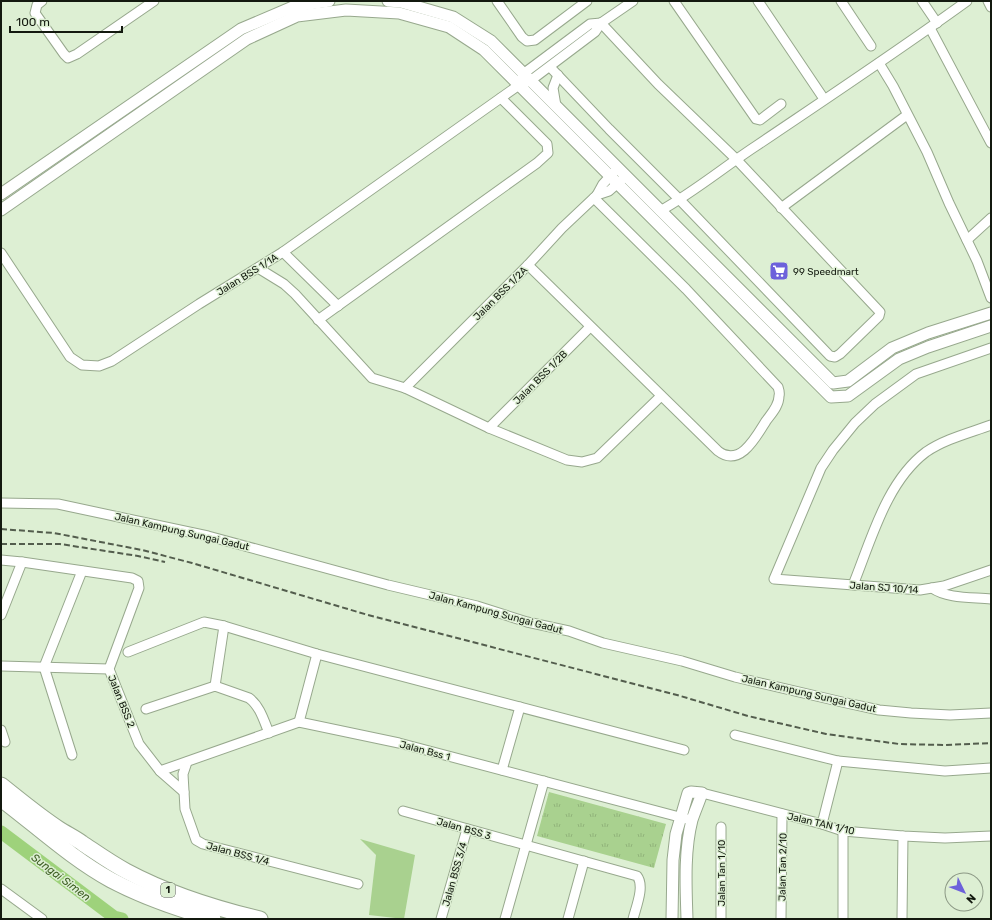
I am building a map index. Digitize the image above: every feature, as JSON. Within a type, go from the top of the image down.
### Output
[{"type":"highway","points":[[1,774],[37,803],[83,844]]},
{"type":"highway","name":"1","points":[[1,785],[58,829],[127,872],[200,902],[234,913],[260,919]]},
{"type":"highway","name":"1","points":[[1,799],[79,860],[111,880],[142,895],[185,911],[213,919]]},
{"type":"street","points":[[42,1],[37,5],[35,12],[68,58],[77,54],[154,1]]},
{"type":"street","points":[[1,194],[242,29],[295,6],[329,1]]},
{"type":"street","points":[[388,1],[401,2],[454,17],[491,41],[556,106],[618,176],[831,397],[848,396],[899,359],[928,347],[991,326]]},
{"type":"street","points":[[497,1],[522,37],[527,40],[534,40],[587,1]]},
{"type":"street","points":[[527,77],[550,67],[595,32],[601,23],[632,1]]},
{"type":"street","points":[[674,1],[756,119],[760,120],[781,104]]},
{"type":"street","points":[[758,1],[824,99]]},
{"type":"street","points":[[841,1],[872,46]]},
{"type":"street","points":[[922,1],[991,143]]},
{"type":"street","points":[[660,210],[680,200],[736,159],[879,63],[967,1]]},
{"type":"street","points":[[988,1],[991,7]]},
{"type":"street","points":[[1,210],[247,38],[298,16],[346,10],[399,13],[449,27],[484,50],[519,85],[618,176],[660,210],[833,383],[848,381],[892,348],[928,333],[991,313]]},
{"type":"street","points":[[519,85],[590,24],[601,23]]},
{"type":"street","points":[[550,67],[830,356],[836,357],[879,316],[880,312],[736,159],[658,84],[601,23]]},
{"type":"street","points":[[879,63],[893,86],[927,152],[967,240],[991,298]]},
{"type":"street","points":[[556,106],[553,88],[558,75]]},
{"type":"street","name":"Jalan BSS 1/1A","points":[[1,252],[70,357],[82,365],[98,366],[112,361],[199,304],[283,252],[519,85]]},
{"type":"street","points":[[318,320],[537,163],[548,153],[547,144],[501,98]]},
{"type":"street","points":[[781,208],[907,115]]},
{"type":"street","name":"Jalan BSS 1/2A","points":[[405,388],[595,196],[609,191],[618,176]]},
{"type":"street","points":[[528,265],[724,456],[734,456],[744,451],[753,442],[777,405],[780,396],[778,387],[686,289],[595,196]]},
{"type":"street","points":[[967,240],[991,218]]},
{"type":"street","points":[[283,252],[338,306]]},
{"type":"street","points":[[258,268],[284,284],[295,294],[372,378],[405,388],[489,428],[567,460],[582,462],[597,458],[661,396]]},
{"type":"street","name":"Jalan BSS 1/2B","points":[[489,428],[590,327]]},
{"type":"street","name":"Jalan SJ 10/14","points":[[991,348],[916,374],[875,404],[856,423],[833,450],[821,468],[774,579],[920,590],[944,586],[991,570]]},
{"type":"street","points":[[853,585],[883,510],[898,482],[912,465],[927,452],[948,440],[991,425]]},
{"type":"street","name":"Jalan Kampung Sungai Gadut","points":[[1,503],[58,504],[208,536],[388,585],[477,606],[527,622],[569,631],[603,643],[682,660],[735,677],[879,710],[950,715],[991,713]]},
{"type":"street","points":[[1,560],[82,571],[44,667],[72,755]]},
{"type":"street","points":[[1,615],[22,562]]},
{"type":"street","name":"Jalan BSS 2","points":[[82,571],[132,578],[138,581],[139,588],[109,669],[139,744],[160,771],[184,792]]},
{"type":"street","points":[[932,588],[952,596],[991,599]]},
{"type":"street","points":[[128,652],[204,622],[224,626],[317,654],[684,750]]},
{"type":"street","points":[[215,686],[224,626]]},
{"type":"street","points":[[160,771],[299,722],[317,654]]},
{"type":"street","points":[[1,666],[109,669]]},
{"type":"street","points":[[146,709],[215,686],[249,698],[253,701],[257,706],[269,733]]},
{"type":"street","points":[[502,770],[520,707]]},
{"type":"street","name":"Jalan Bss 1","points":[[299,722],[392,741],[692,820]]},
{"type":"street","points":[[1,730],[5,742]]},
{"type":"street","points":[[735,735],[838,761],[945,771],[991,768]]},
{"type":"street","points":[[822,824],[838,761]]},
{"type":"street","name":"Jalan BSS 1/4","points":[[187,762],[183,774],[185,809],[196,840],[203,844],[358,884]]},
{"type":"street","points":[[505,919],[544,781]]},
{"type":"street","points":[[672,919],[673,860],[680,818],[688,793],[692,792],[702,793],[692,820],[688,848],[686,877],[687,919]]},
{"type":"street","name":"Jalan TAN 1/10","points":[[702,793],[822,824],[843,831],[945,838],[991,836]]},
{"type":"street","name":"Jalan BSS 3","points":[[402,811],[637,876],[641,880],[641,886],[633,919]]},
{"type":"street","name":"Jalan Tan 2/10","points":[[781,919],[782,814]]},
{"type":"street","name":"Jalan Tan 1/10","points":[[721,827],[721,919]]},
{"type":"street","name":"Jalan BSS 3/4","points":[[441,919],[467,829]]},
{"type":"street","points":[[843,831],[843,919]]},
{"type":"street","points":[[902,919],[903,836]]},
{"type":"street","points":[[568,919],[584,861]]},
{"type":"street","points":[[1,889],[42,919]]},
{"type":"green space","points":[[549,792],[666,824],[654,868],[537,836]]},
{"type":"green space","points":[[360,839],[415,855],[404,919],[369,915],[376,855]]},
{"type":"waterway","name":"Sungai Simen","points":[[1,832],[114,917],[122,919]]},
{"type":"railway","points":[[1,529],[54,533],[142,550],[192,563],[368,615],[677,695],[748,716],[826,734],[899,744],[944,745],[991,743]]},
{"type":"railway","points":[[1,544],[60,544],[138,556],[165,562]]},
{"type":"place","name":"99 Speedmart","points":[[779,271]]}]
